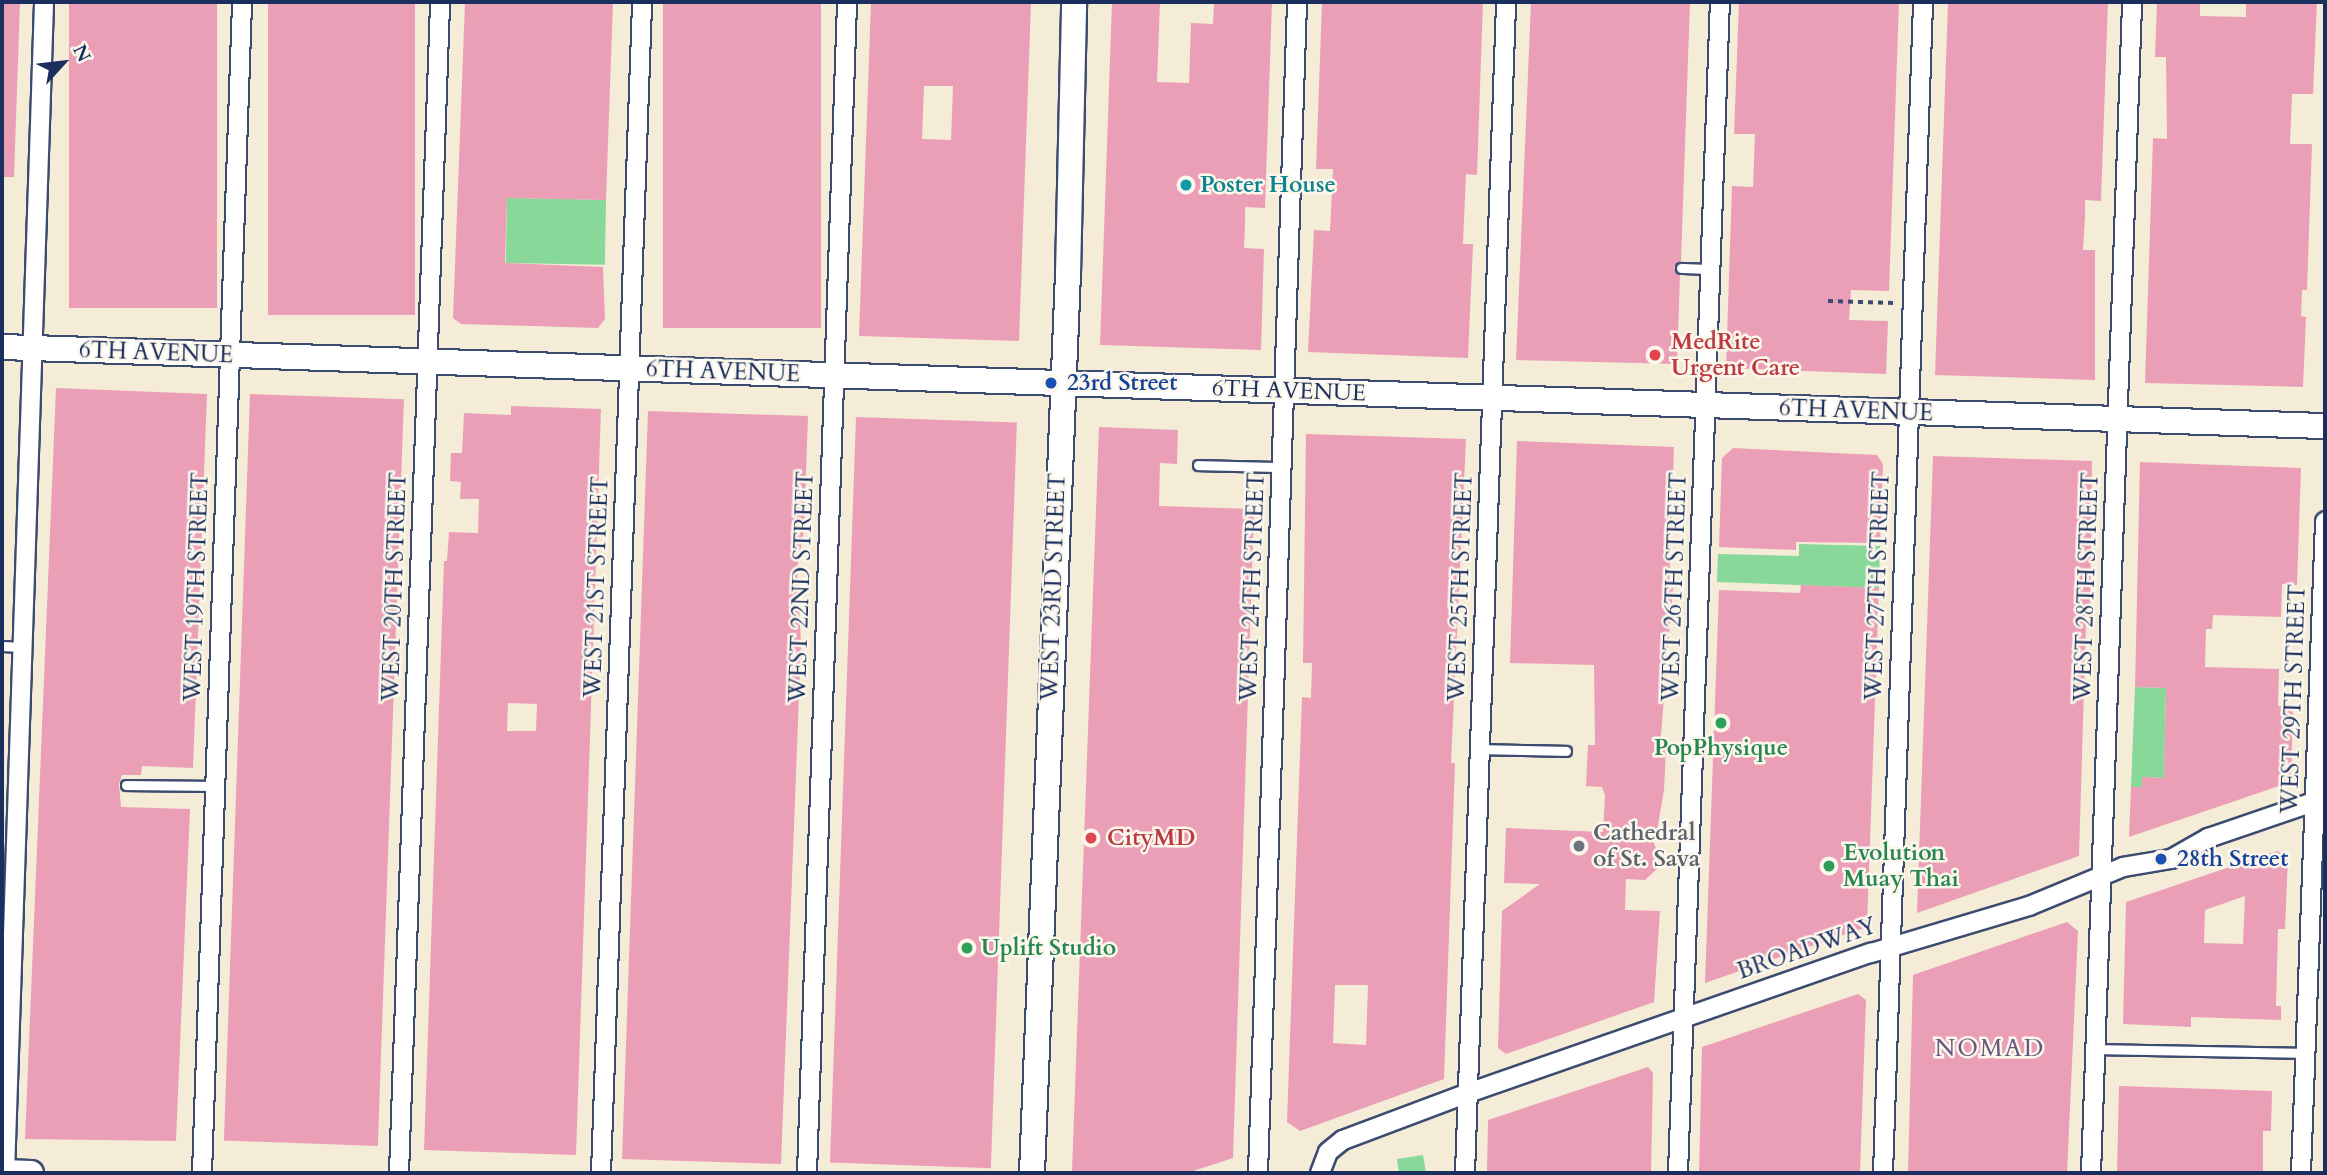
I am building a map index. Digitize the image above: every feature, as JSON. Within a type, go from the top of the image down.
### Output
[{"type":"main road","name":"WEST 23RD STREET","points":[[1032,1173],[1074,2]]},
{"type":"main road","name":"6TH AVENUE","points":[[2,347],[2325,426]]},
{"type":"main road","points":[[4,1172],[31,1173]]},
{"type":"street","points":[[4,1172],[44,2]]},
{"type":"street","name":"WEST 19TH STREET","points":[[202,1173],[242,2]]},
{"type":"street","name":"WEST 20TH STREET","points":[[399,1173],[440,2]]},
{"type":"street","name":"WEST 21ST STREET","points":[[601,1173],[642,2]]},
{"type":"street","name":"WEST 22ND STREET","points":[[807,1173],[847,2]]},
{"type":"street","name":"WEST 24TH STREET","points":[[1258,1173],[1297,2]]},
{"type":"street","name":"WEST 25TH STREET","points":[[1465,1173],[1506,2]]},
{"type":"street","name":"WEST 26TH STREET","points":[[1678,1173],[1720,2]]},
{"type":"street","name":"WEST 27TH STREET","points":[[1883,1173],[1888,947],[1923,2]]},
{"type":"street","name":"WEST 28TH STREET","points":[[2091,1173],[2132,2]]},
{"type":"street","name":"WEST 29TH STREET","points":[[2301,1173],[2320,799],[2325,521]]},
{"type":"street","name":"BROADWAY","points":[[1320,1173],[1328,1152],[1343,1140],[1468,1093],[1888,947],[2029,906],[2101,874],[2171,859],[2208,838],[2320,799]]},
{"type":"lane","points":[[1681,268],[1710,270]]},
{"type":"lane","points":[[1198,465],[1282,467]]},
{"type":"lane","points":[[2,646],[23,646]]},
{"type":"lane","points":[[1480,749],[1566,751]]},
{"type":"lane","points":[[126,785],[215,786]]},
{"type":"lane","points":[[2095,1049],[2306,1053]]},
{"type":"path","points":[[1828,302],[1894,303]]},
{"type":"green space","points":[[507,198],[606,200],[605,265],[506,263]]},
{"type":"green space","points":[[1799,544],[1880,546],[1879,588],[1717,582],[1718,554],[1799,556]]},
{"type":"green space","points":[[2135,687],[2166,688],[2164,778],[2143,777],[2142,787],[2131,787]]},
{"type":"green space","points":[[1423,1155],[1426,1173],[1399,1173],[1397,1159]]},
{"type":"building","points":[[2,2],[20,2],[14,177],[2,177]]},
{"type":"building","points":[[69,2],[217,2],[217,308],[69,308]]},
{"type":"building","points":[[268,2],[415,2],[415,315],[268,315]]},
{"type":"building","points":[[465,2],[613,2],[606,200],[507,198],[505,263],[603,267],[605,319],[598,328],[461,324],[453,318]]},
{"type":"building","points":[[663,2],[821,2],[821,328],[663,328]]},
{"type":"building","points":[[871,2],[1031,2],[1019,341],[859,336]],"holes":[[[924,86],[953,86],[951,140],[922,139]]]},
{"type":"building","points":[[1112,2],[1160,2],[1157,82],[1189,83],[1191,23],[1213,24],[1214,2],[1272,2],[1265,208],[1245,207],[1244,248],[1264,249],[1261,350],[1100,345]]},
{"type":"building","points":[[1322,2],[1483,2],[1477,175],[1466,174],[1463,244],[1473,244],[1468,358],[1308,352],[1314,230],[1330,231],[1333,169],[1316,169]]},
{"type":"building","points":[[1531,2],[1690,2],[1681,261],[1674,268],[1680,275],[1677,364],[1516,360]]},
{"type":"building","points":[[1739,2],[1899,2],[1889,291],[1851,290],[1849,320],[1888,321],[1886,374],[1726,368],[1732,186],[1753,187],[1755,134],[1734,134]]},
{"type":"building","points":[[1948,2],[2108,2],[2101,201],[2085,200],[2083,250],[2095,250],[2095,380],[1935,375]]},
{"type":"building","points":[[2157,2],[2200,2],[2200,16],[2246,17],[2246,2],[2317,2],[2313,94],[2292,94],[2290,144],[2312,144],[2307,290],[2302,290],[2301,316],[2306,317],[2303,387],[2145,383],[2153,138],[2167,139],[2166,57],[2155,57]]},
{"type":"building","points":[[56,388],[207,394],[193,768],[142,766],[141,775],[122,775],[119,784],[121,807],[190,809],[176,1141],[25,1139]]},
{"type":"building","points":[[250,394],[404,399],[378,1146],[224,1141]]},
{"type":"building","points":[[511,406],[601,409],[576,1155],[424,1150],[444,561],[447,561],[449,532],[478,533],[479,499],[460,499],[461,482],[450,481],[451,453],[462,453],[464,413],[511,415]],"holes":[[[508,703],[537,704],[536,731],[507,731]]]},
{"type":"building","points":[[648,411],[808,416],[804,530],[797,568],[801,644],[781,1164],[622,1159]]},
{"type":"building","points":[[856,417],[1017,423],[991,1168],[830,1163]]},
{"type":"building","points":[[1099,427],[1178,430],[1177,464],[1160,463],[1159,506],[1254,509],[1233,1158],[1187,1173],[1072,1171]]},
{"type":"building","points":[[1306,434],[1466,439],[1451,763],[1455,763],[1444,1079],[1300,1131],[1287,1122],[1302,697],[1311,698],[1312,663],[1303,663]],"holes":[[[1335,985],[1368,985],[1366,1045],[1333,1043]]]},
{"type":"building","points":[[1517,441],[1674,447],[1669,588],[1673,588],[1660,747],[1666,748],[1664,790],[1657,831],[1647,830],[1659,854],[1659,867],[1645,880],[1626,879],[1625,910],[1660,911],[1654,1002],[1506,1054],[1498,1048],[1502,911],[1540,884],[1504,883],[1506,828],[1603,832],[1605,795],[1602,787],[1586,786],[1588,745],[1595,745],[1594,665],[1510,663]]},
{"type":"building","points":[[1733,448],[1877,455],[1883,464],[1880,543],[1796,542],[1796,550],[1719,547],[1722,458]]},
{"type":"building","points":[[1933,456],[2092,461],[2090,621],[2086,621],[2079,856],[1917,913]]},
{"type":"building","points":[[2140,462],[2301,468],[2297,585],[2282,584],[2281,617],[2213,615],[2212,629],[2206,629],[2205,667],[2279,669],[2278,706],[2293,706],[2291,782],[2129,837],[2131,787],[2142,787],[2142,777],[2164,778],[2166,688],[2135,687]]},
{"type":"building","points":[[1801,585],[1879,588],[1867,927],[1705,983],[1719,590],[1800,593]]},
{"type":"building","points":[[2277,851],[2288,857],[2285,929],[2278,929],[2276,1006],[2281,1006],[2281,1020],[2191,1017],[2191,1027],[2123,1024],[2126,902]],"holes":[[[2245,896],[2243,944],[2204,943],[2205,910]]]},
{"type":"building","points":[[2067,922],[2078,931],[2067,1173],[1908,1173],[1913,975]]},
{"type":"building","points":[[1858,994],[1866,1000],[1860,1173],[1699,1173],[1702,1047]]},
{"type":"building","points":[[1648,1067],[1653,1073],[1651,1173],[1487,1173],[1488,1120]]},
{"type":"building","points":[[2119,1086],[2272,1091],[2271,1131],[2263,1131],[2263,1173],[2117,1173]]},
{"type":"place","name":"Poster House","points":[[1186,185]]},
{"type":"place","name":"MedRite Urgent Care","points":[[1655,355]]},
{"type":"place","name":"23rd Street","points":[[1051,383]]},
{"type":"place","name":"PopPhysique","points":[[1721,723]]},
{"type":"place","name":"CityMD","points":[[1091,838]]},
{"type":"place","name":"Cathedral of St. Sava","points":[[1579,846]]},
{"type":"place","name":"28th Street","points":[[2161,859]]},
{"type":"place","name":"Evolution Muay Thai","points":[[1829,866]]},
{"type":"place","name":"Uplift Studio","points":[[967,948]]},
{"type":"district","name":"NOMAD","points":[[1990,1049]]}]
